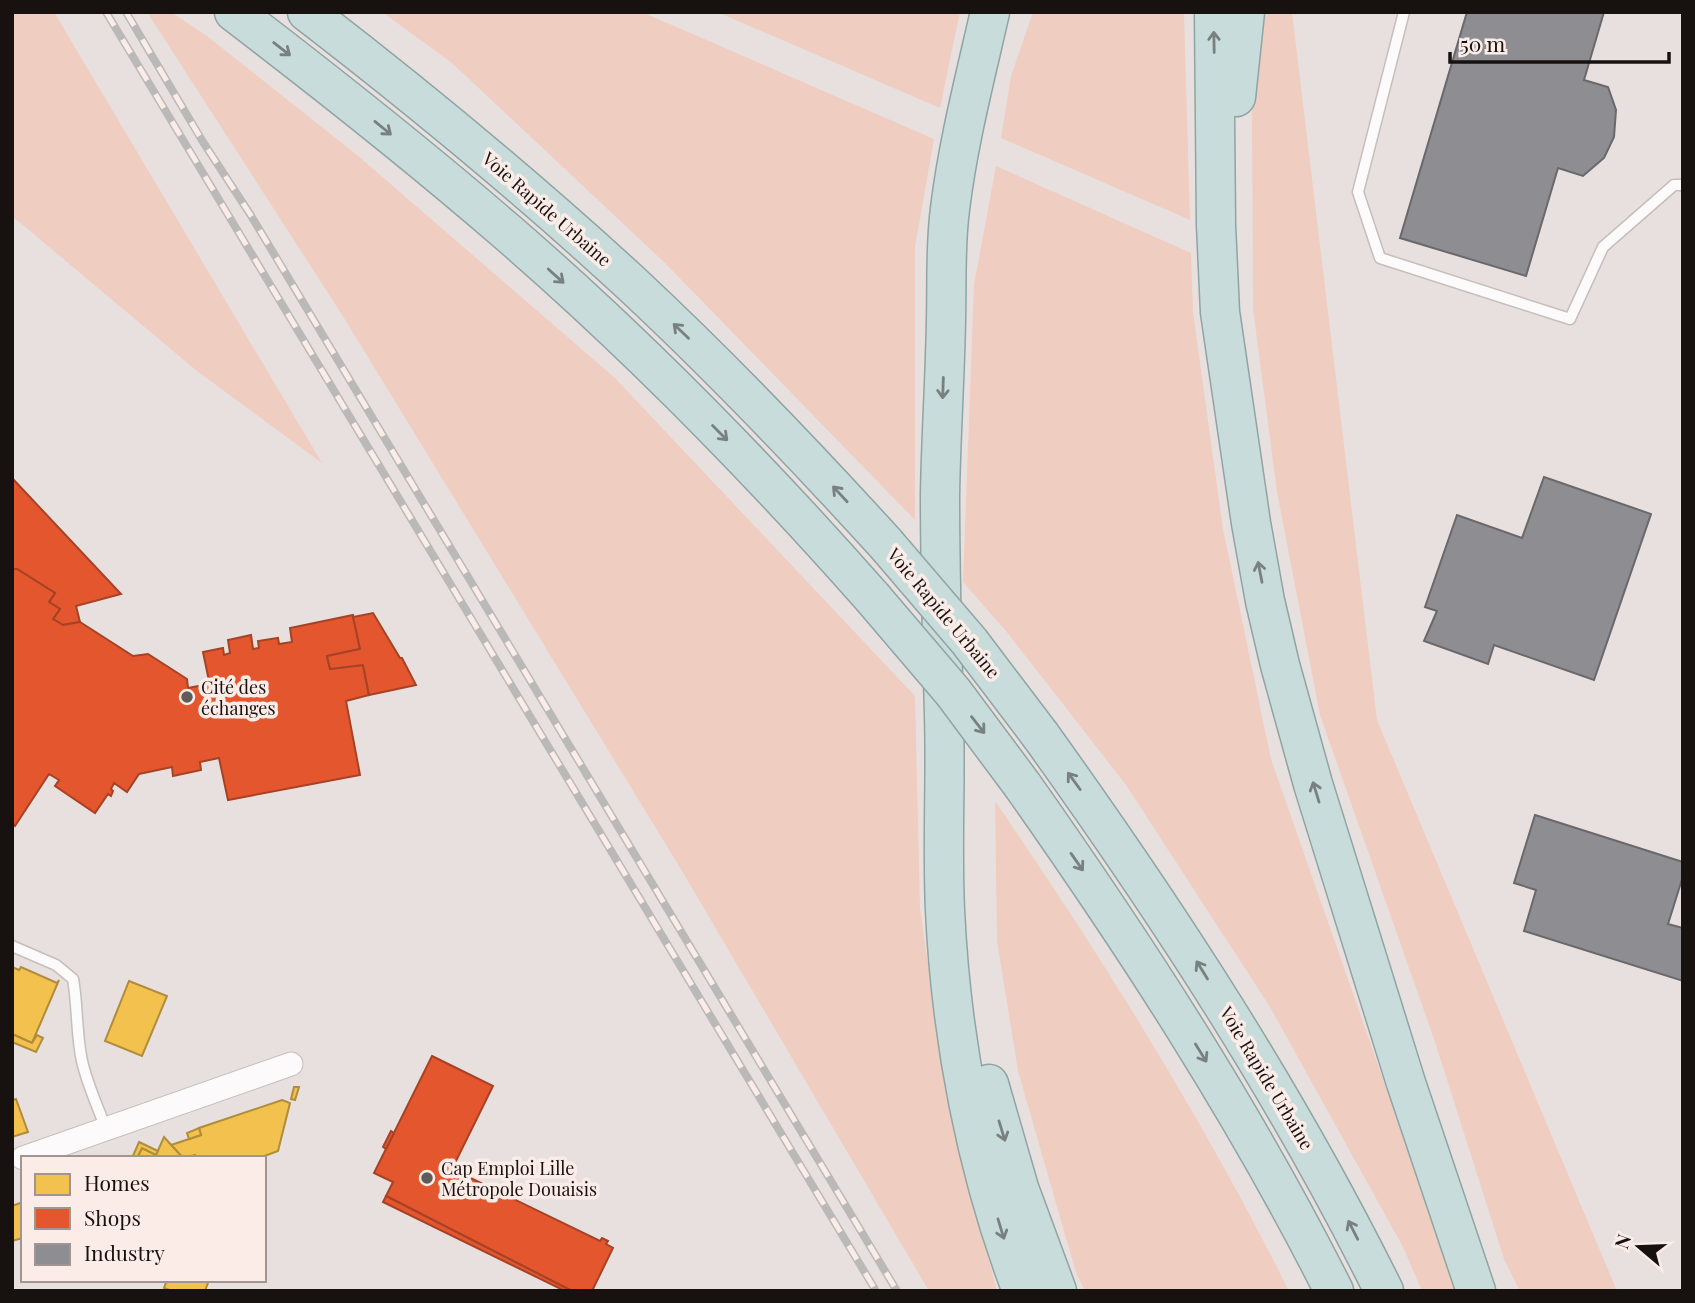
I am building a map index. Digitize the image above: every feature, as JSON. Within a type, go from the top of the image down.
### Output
[{"type":"highway","points":[[234,12],[507,232],[593,310],[758,472],[872,597],[953,692],[1089,878],[1244,1125],[1334,1291]]},
{"type":"highway","name":"Voie Rapide Urbaine","points":[[307,12],[505,171],[634,286],[770,420],[886,544],[969,641],[1120,846],[1205,974],[1299,1130],[1384,1291]]},
{"type":"highway","points":[[990,12],[962,136],[950,209],[945,269],[946,320],[940,495],[945,913],[961,1054],[978,1147],[994,1208],[1022,1291]]},
{"type":"highway","points":[[946,320],[973,169],[1011,12]]},
{"type":"highway","points":[[1214,12],[1218,288],[1251,523],[1270,624],[1302,746],[1336,858],[1406,1083],[1476,1291]]},
{"type":"highway","points":[[1238,428],[1230,204],[1233,128],[1245,12]]},
{"type":"highway","points":[[945,750],[961,926],[979,1039],[996,1111],[1019,1188],[1057,1291]]},
{"type":"highway","points":[[1336,858],[1420,1077],[1495,1291]]},
{"type":"street","points":[[29,1156],[290,1065]]},
{"type":"lane","points":[[1404,12],[1358,192],[1380,258],[1570,319],[1603,247],[1674,185],[1683,185]]},
{"type":"lane","points":[[12,946],[56,965],[74,979],[82,1063],[106,1129]]},
{"type":"shaded area","points":[[12,12],[54,12],[322,463],[197,371],[12,216]]},
{"type":"shaded area","points":[[147,12],[171,12],[207,36],[357,155],[615,378],[915,696],[920,908],[949,1110],[997,1291],[929,1291],[679,866],[344,318]]},
{"type":"shaded area","points":[[382,12],[642,12],[934,139],[915,247],[915,520],[665,263],[452,63]]},
{"type":"shaded area","points":[[717,12],[960,12],[940,108]]},
{"type":"shaded area","points":[[1033,12],[1184,12],[1190,220],[1001,138],[1011,76]]},
{"type":"shaded area","points":[[1264,12],[1292,12],[1377,720],[1617,1291],[1520,1291],[1504,1259],[1435,1042],[1320,715],[1277,492],[1253,309],[1252,113]]},
{"type":"shaded area","points":[[996,166],[1191,253],[1193,312],[1223,529],[1271,759],[1457,1291],[1422,1291],[1403,1247],[1270,1007],[1126,785],[1006,631],[963,582],[974,285]]},
{"type":"shaded area","points":[[995,801],[1075,920],[1151,1041],[1222,1165],[1289,1291],[1085,1291],[1076,1273],[1018,1071],[997,941]]},
{"type":"building: Homes","points":[[12,967],[19,970],[21,967],[57,983],[59,980],[32,1043],[12,1034]]},
{"type":"building: Homes","points":[[129,981],[167,996],[142,1056],[105,1041]]},
{"type":"building: Homes","points":[[12,1034],[32,1043],[37,1035],[43,1038],[36,1052],[12,1042]]},
{"type":"building: Homes","points":[[294,1087],[299,1087],[295,1100],[291,1099]]},
{"type":"building: Homes","points":[[16,1099],[28,1132],[12,1137],[12,1100]]},
{"type":"building: Homes","points":[[282,1100],[290,1103],[278,1151],[264,1156],[181,1156],[171,1145],[201,1135],[199,1128]]},
{"type":"building: Homes","points":[[199,1128],[201,1135],[189,1139],[187,1133]]},
{"type":"building: Homes","points":[[164,1137],[181,1156],[138,1156],[142,1148],[156,1155]]},
{"type":"building: Homes","points":[[139,1142],[158,1151],[156,1155],[142,1148],[138,1156],[133,1156]]},
{"type":"building: Homes","points":[[21,1203],[21,1239],[12,1241],[12,1206]]},
{"type":"building: Homes","points":[[166,1282],[208,1282],[205,1291],[172,1291],[164,1288]]},
{"type":"building: Shops","points":[[12,478],[121,594],[76,606],[80,622],[63,625],[53,619],[60,609],[49,602],[55,593],[17,569],[12,569]]},
{"type":"building: Shops","name":"Cité des échanges","points":[[12,569],[17,569],[55,593],[49,602],[60,609],[53,619],[63,625],[80,622],[133,656],[148,654],[187,679],[188,688],[214,683],[214,680],[209,681],[203,652],[223,648],[224,655],[230,653],[228,640],[251,635],[253,649],[259,648],[258,641],[278,638],[279,644],[292,642],[290,628],[353,615],[360,649],[327,656],[330,669],[363,665],[369,695],[346,701],[360,775],[228,800],[219,758],[200,762],[201,770],[173,776],[172,767],[139,774],[127,792],[114,783],[111,796],[108,794],[95,813],[55,786],[59,780],[49,774],[15,826],[12,823]]},
{"type":"building: Shops","points":[[373,613],[416,685],[369,695],[363,665],[330,669],[327,656],[360,649],[353,617]]},
{"type":"building: Shops","name":"Cap Emploi Lille Métropole Douaisis","points":[[432,1056],[493,1086],[452,1169],[600,1241],[602,1238],[608,1241],[606,1244],[613,1248],[592,1291],[572,1291],[386,1196],[393,1182],[374,1173]]},
{"type":"building: Shops","points":[[391,1131],[394,1133],[386,1149],[383,1147]]},
{"type":"building: Shops","points":[[386,1196],[572,1291],[565,1291],[383,1202]]},
{"type":"building: Industry","points":[[1467,12],[1604,12],[1584,80],[1608,87],[1616,110],[1614,137],[1604,158],[1583,176],[1558,168],[1526,276],[1400,238]]},
{"type":"building: Industry","points":[[1544,477],[1651,514],[1594,680],[1494,645],[1488,664],[1424,641],[1437,611],[1425,607],[1457,515],[1522,538]]},
{"type":"building: Industry","points":[[1535,815],[1683,862],[1683,876],[1668,924],[1683,928],[1683,981],[1524,931],[1536,890],[1514,883]]},
{"type":"railway","points":[[106,12],[876,1291]]},
{"type":"railway","points":[[126,12],[897,1291]]},
{"type":"place","name":"Cité des échanges","points":[[187,697]]},
{"type":"place","name":"Cap Emploi Lille Métropole Douaisis","points":[[427,1178]]}]
